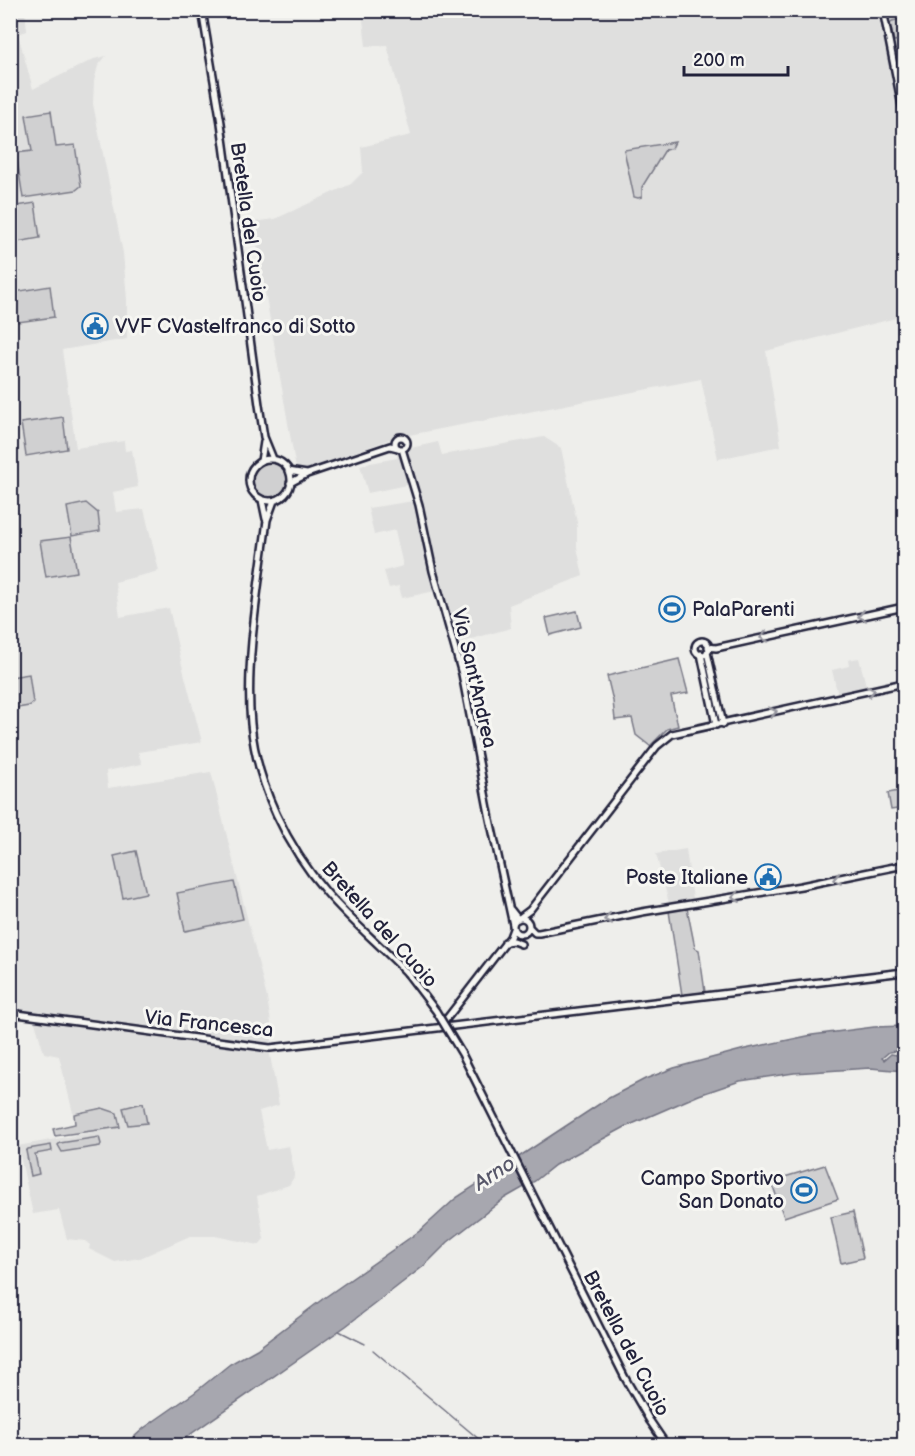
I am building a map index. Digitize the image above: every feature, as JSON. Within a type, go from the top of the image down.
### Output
[{"type":"main road","name":"Bretella del Cuoio","points":[[202,10],[221,123],[264,437],[273,459],[282,463],[288,471]]},
{"type":"main road","points":[[883,10],[904,116]]},
{"type":"main road","name":"Bretella del Cuoio","points":[[264,437],[261,461],[251,471],[249,481],[252,491],[262,500],[267,520]]},
{"type":"main road","points":[[307,474],[288,471],[290,483],[307,474],[390,446],[400,437],[405,438],[407,444],[402,450],[390,446]]},
{"type":"main road","name":"Via Sant'Andrea","points":[[396,440],[402,450],[462,674],[514,929]]},
{"type":"main road","points":[[261,461],[273,459]]},
{"type":"main road","name":"Bretella del Cuoio","points":[[290,483],[284,496],[274,501],[267,520],[250,686],[251,725],[262,773],[279,820],[310,870],[347,915],[407,973],[436,1011],[462,1054],[625,1377],[667,1446]]},
{"type":"main road","points":[[262,500],[274,501]]},
{"type":"main road","points":[[705,651],[904,607]]},
{"type":"main road","points":[[705,651],[723,724]]},
{"type":"main road","points":[[705,651],[716,725]]},
{"type":"main road","points":[[440,1027],[510,937],[518,919],[530,910],[661,742],[672,734],[904,683]]},
{"type":"main road","points":[[518,919],[523,919],[534,933],[538,933],[904,865]]},
{"type":"main road","name":"Via Sant'Andrea","points":[[511,910],[518,919]]},
{"type":"main road","points":[[514,929],[524,934],[530,910]]},
{"type":"main road","points":[[506,942],[513,941],[521,944]]},
{"type":"main road","name":"Via Francesca","points":[[10,1013],[270,1048],[904,972]]},
{"type":"shaded area","points":[[25,10],[27,31],[18,34],[33,89],[94,59],[106,56],[98,66],[94,81],[93,104],[123,253],[127,299],[127,339],[62,350],[76,448],[124,441],[125,451],[132,450],[138,487],[113,492],[116,512],[144,509],[159,571],[115,582],[120,617],[169,608],[202,742],[138,752],[142,764],[106,771],[108,788],[211,772],[267,998],[271,1023],[272,1041],[268,1044],[279,1105],[259,1111],[267,1150],[289,1146],[294,1170],[294,1177],[289,1185],[257,1196],[264,1239],[259,1245],[215,1236],[190,1236],[140,1258],[115,1262],[89,1249],[90,1245],[85,1241],[67,1239],[59,1210],[33,1214],[18,1146],[121,1127],[118,1113],[102,1107],[73,1113],[59,1056],[44,1053],[34,1019],[11,1016],[10,11]]},
{"type":"shaded area","points":[[362,11],[904,11],[904,316],[766,351],[781,446],[718,459],[701,379],[409,435],[404,434],[305,471],[296,469],[253,222],[275,219],[351,184],[363,172],[361,147],[411,135],[387,45],[366,46]]},
{"type":"shaded area","points":[[902,19],[904,39],[894,41],[890,24],[892,21]]},
{"type":"shaded area","points":[[51,111],[56,147],[75,145],[81,186],[76,190],[23,198],[16,153],[32,151],[26,115]]},
{"type":"shaded area","points":[[675,142],[672,148],[665,150],[642,187],[642,197],[634,197],[624,150]]},
{"type":"shaded area","points":[[35,203],[40,238],[11,243],[11,207]]},
{"type":"shaded area","points":[[50,286],[54,317],[18,322],[14,292]]},
{"type":"shaded area","points":[[63,417],[67,449],[26,456],[21,423]]},
{"type":"shaded area","points":[[544,437],[561,448],[577,522],[577,547],[583,576],[509,605],[511,628],[457,643],[440,590],[402,598],[399,586],[389,588],[384,571],[403,566],[395,530],[374,535],[368,508],[414,501],[411,484],[368,493],[360,465],[397,458],[397,451],[438,442],[442,455]]},
{"type":"shaded area","points":[[270,462],[283,467],[288,480],[283,493],[270,498],[257,493],[252,480],[257,467]]},
{"type":"shaded area","points":[[86,503],[98,513],[100,531],[72,536],[67,507]]},
{"type":"shaded area","points":[[71,537],[77,572],[46,577],[40,541]]},
{"type":"shaded area","points":[[577,611],[581,627],[550,635],[546,618]]},
{"type":"shaded area","points":[[859,658],[867,689],[838,696],[832,670],[849,666],[848,660]]},
{"type":"shaded area","points":[[679,659],[688,693],[671,696],[678,726],[667,729],[650,746],[636,735],[632,718],[615,720],[607,676]]},
{"type":"shaded area","points":[[29,674],[33,703],[29,706],[11,709],[11,677]]},
{"type":"shaded area","points":[[904,790],[904,808],[891,810],[888,793]]},
{"type":"shaded area","points":[[686,849],[693,899],[669,903],[656,854]]},
{"type":"shaded area","points":[[136,851],[146,893],[123,898],[114,856]]},
{"type":"shaded area","points":[[234,882],[243,919],[185,931],[177,893]]},
{"type":"shaded area","points":[[687,908],[695,948],[699,950],[705,992],[682,995],[669,911]]},
{"type":"shaded area","name":"Arno","points":[[904,1026],[904,1050],[889,1052],[882,1058],[884,1060],[891,1054],[904,1056],[904,1071],[870,1068],[794,1073],[740,1081],[699,1095],[625,1127],[555,1165],[535,1181],[505,1198],[448,1242],[425,1265],[346,1326],[175,1445],[124,1446],[144,1428],[230,1364],[257,1349],[324,1298],[421,1230],[456,1198],[607,1099],[645,1079],[674,1068],[745,1049],[812,1035],[874,1027]]},
{"type":"shaded area","points":[[143,1103],[147,1123],[128,1125],[123,1108]]},
{"type":"shaded area","points":[[102,1108],[117,1113],[120,1127],[55,1136],[53,1129],[75,1124],[74,1114]]},
{"type":"shaded area","points":[[99,1137],[100,1146],[62,1152],[58,1145],[60,1143]]},
{"type":"shaded area","points":[[51,1145],[52,1151],[35,1154],[39,1174],[31,1176],[26,1151]]},
{"type":"shaded area","name":"Campo Sportivo San Donato","points":[[825,1165],[838,1199],[784,1217],[771,1181]]},
{"type":"shaded area","points":[[853,1212],[863,1258],[841,1263],[831,1217]]},
{"type":"waterway","points":[[339,1331],[365,1344]]},
{"type":"waterway","points":[[373,1350],[487,1446]]},
{"type":"place","name":"VVF CVastelfranco di Sotto","points":[[95,326]]},
{"type":"place","name":"PalaParenti","points":[[672,609]]},
{"type":"place","name":"Poste Italiane","points":[[768,877]]},
{"type":"place","name":"Campo Sportivo San Donato","points":[[804,1190]]}]
